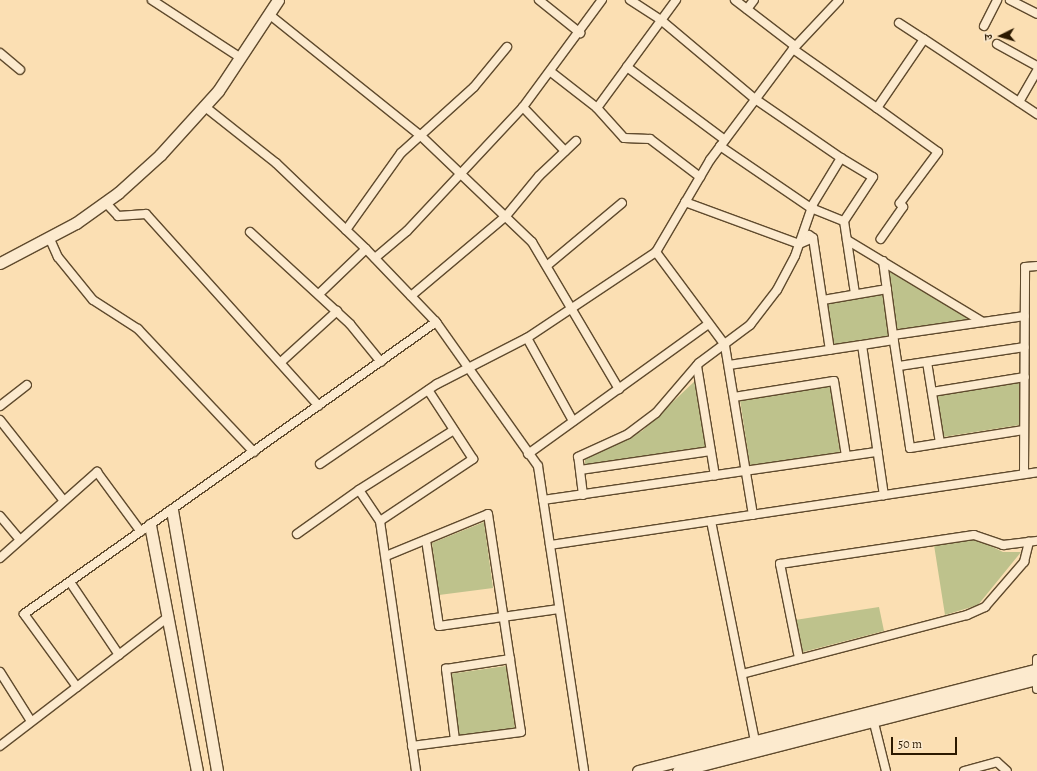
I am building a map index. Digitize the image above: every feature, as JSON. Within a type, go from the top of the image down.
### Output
[{"type":"street","points":[[152,0],[241,58]]},
{"type":"street","points":[[0,263],[49,237],[106,202],[160,155],[204,106],[241,58],[270,15],[278,0]]},
{"type":"street","points":[[539,0],[580,34]]},
{"type":"street","points":[[375,258],[459,176],[524,107],[580,34],[602,0]]},
{"type":"street","points":[[630,0],[661,20],[755,99],[841,158],[873,177],[844,221],[855,294]]},
{"type":"street","points":[[597,108],[676,0]]},
{"type":"street","points":[[735,0],[794,48],[938,152],[900,203],[903,207],[881,239]]},
{"type":"street","points":[[747,9],[754,0]]},
{"type":"street","points":[[320,464],[428,390],[470,370],[527,338],[656,252],[700,177],[723,143],[794,48],[839,0]]},
{"type":"street","points":[[984,26],[997,0]]},
{"type":"street","points":[[1010,0],[1037,14]]},
{"type":"street","points":[[270,15],[420,135],[459,176],[506,216],[548,264],[618,389]]},
{"type":"street","points":[[899,23],[1037,114]]},
{"type":"street","points":[[877,108],[924,39]]},
{"type":"street","points":[[997,44],[1037,66]]},
{"type":"street","points":[[346,230],[401,153],[474,87],[506,47]]},
{"type":"street","points":[[0,53],[20,70]]},
{"type":"street","points":[[627,67],[723,143],[811,208],[844,221]]},
{"type":"street","points":[[1019,102],[1037,71]]},
{"type":"street","points":[[551,72],[597,108],[624,138],[650,139],[700,177]]},
{"type":"street","points":[[204,106],[276,163],[366,249],[436,322],[528,454],[538,466],[584,771]]},
{"type":"street","points":[[524,107],[565,151]]},
{"type":"street","points":[[411,296],[506,216],[539,176],[576,142]]},
{"type":"street","points":[[583,495],[578,457],[628,434],[656,414],[697,366],[750,325],[777,290],[799,244],[811,208],[841,158]]},
{"type":"street","points":[[106,202],[118,216],[146,214],[281,362],[319,406]]},
{"type":"street","points":[[685,202],[799,244],[813,238]]},
{"type":"street","points":[[548,264],[622,203]]},
{"type":"street","points":[[804,231],[813,238],[830,350]]},
{"type":"street","points":[[250,232],[337,311],[381,362]]},
{"type":"street","points":[[49,237],[58,257],[93,300],[138,328],[254,452]]},
{"type":"street","points":[[847,240],[983,322]]},
{"type":"street","points":[[319,294],[366,249]]},
{"type":"street","points":[[656,252],[725,345],[753,515]]},
{"type":"street","points":[[883,261],[910,448],[1024,430]]},
{"type":"street","points":[[1024,474],[1025,268],[1037,266]]},
{"type":"street","points":[[823,300],[887,289]]},
{"type":"street","points":[[281,362],[337,311]]},
{"type":"street","points":[[729,365],[862,345],[983,322],[1025,316]]},
{"type":"street","points":[[77,687],[24,614],[436,322]]},
{"type":"street","points":[[528,454],[708,324]]},
{"type":"street","points":[[527,338],[573,422]]},
{"type":"street","points":[[862,345],[884,495]]},
{"type":"street","points":[[899,366],[1025,347]]},
{"type":"street","points":[[927,362],[940,443]]},
{"type":"street","points":[[697,366],[715,476]]},
{"type":"street","points":[[932,392],[1025,377]]},
{"type":"street","points":[[734,396],[834,381],[846,456]]},
{"type":"street","points":[[0,406],[27,385]]},
{"type":"street","points":[[380,521],[473,459],[428,390]]},
{"type":"street","points":[[0,420],[64,501]]},
{"type":"street","points":[[297,534],[359,490],[454,430]]},
{"type":"street","points":[[580,470],[711,451]]},
{"type":"street","points":[[543,500],[878,452]]},
{"type":"street","points":[[0,558],[98,472],[146,528],[168,617],[196,771]]},
{"type":"street","points":[[550,545],[1037,472]]},
{"type":"street","points":[[359,490],[380,521],[416,771]]},
{"type":"street","points":[[172,510],[217,771]]},
{"type":"street","points":[[386,556],[488,514],[521,732],[412,746]]},
{"type":"street","points":[[0,516],[20,540]]},
{"type":"street","points":[[711,521],[756,745]]},
{"type":"street","points":[[799,658],[780,564],[974,535],[1003,545],[1033,541]]},
{"type":"street","points":[[426,540],[439,626],[559,609]]},
{"type":"street","points":[[742,674],[967,615],[985,607],[1024,562],[1033,541]]},
{"type":"street","points":[[70,582],[119,655]]},
{"type":"street","points":[[0,746],[168,617]]},
{"type":"street","points":[[455,740],[446,669],[510,659]]},
{"type":"street","points":[[0,672],[31,721]]},
{"type":"street","points":[[678,771],[756,745],[1036,674]]},
{"type":"street","points":[[638,771],[873,719],[1036,674]]},
{"type":"street","points":[[873,719],[886,771]]},
{"type":"street","points":[[964,771],[997,762],[1007,771]]},
{"type":"green space","points":[[888,271],[972,319],[897,330]]},
{"type":"green space","points":[[883,294],[890,338],[834,346],[827,302]]},
{"type":"green space","points":[[696,380],[706,447],[585,465],[585,457],[642,431]]},
{"type":"green space","points":[[1019,383],[1019,425],[943,437],[937,395]]},
{"type":"green space","points":[[830,386],[840,452],[750,466],[740,400]]},
{"type":"green space","points":[[484,522],[493,588],[439,595],[432,543]]},
{"type":"green space","points":[[976,539],[1003,552],[1021,552],[978,605],[945,615],[934,545]]},
{"type":"green space","points":[[879,607],[884,631],[803,652],[795,620]]},
{"type":"green space","points":[[506,666],[515,728],[458,736],[449,674]]}]
